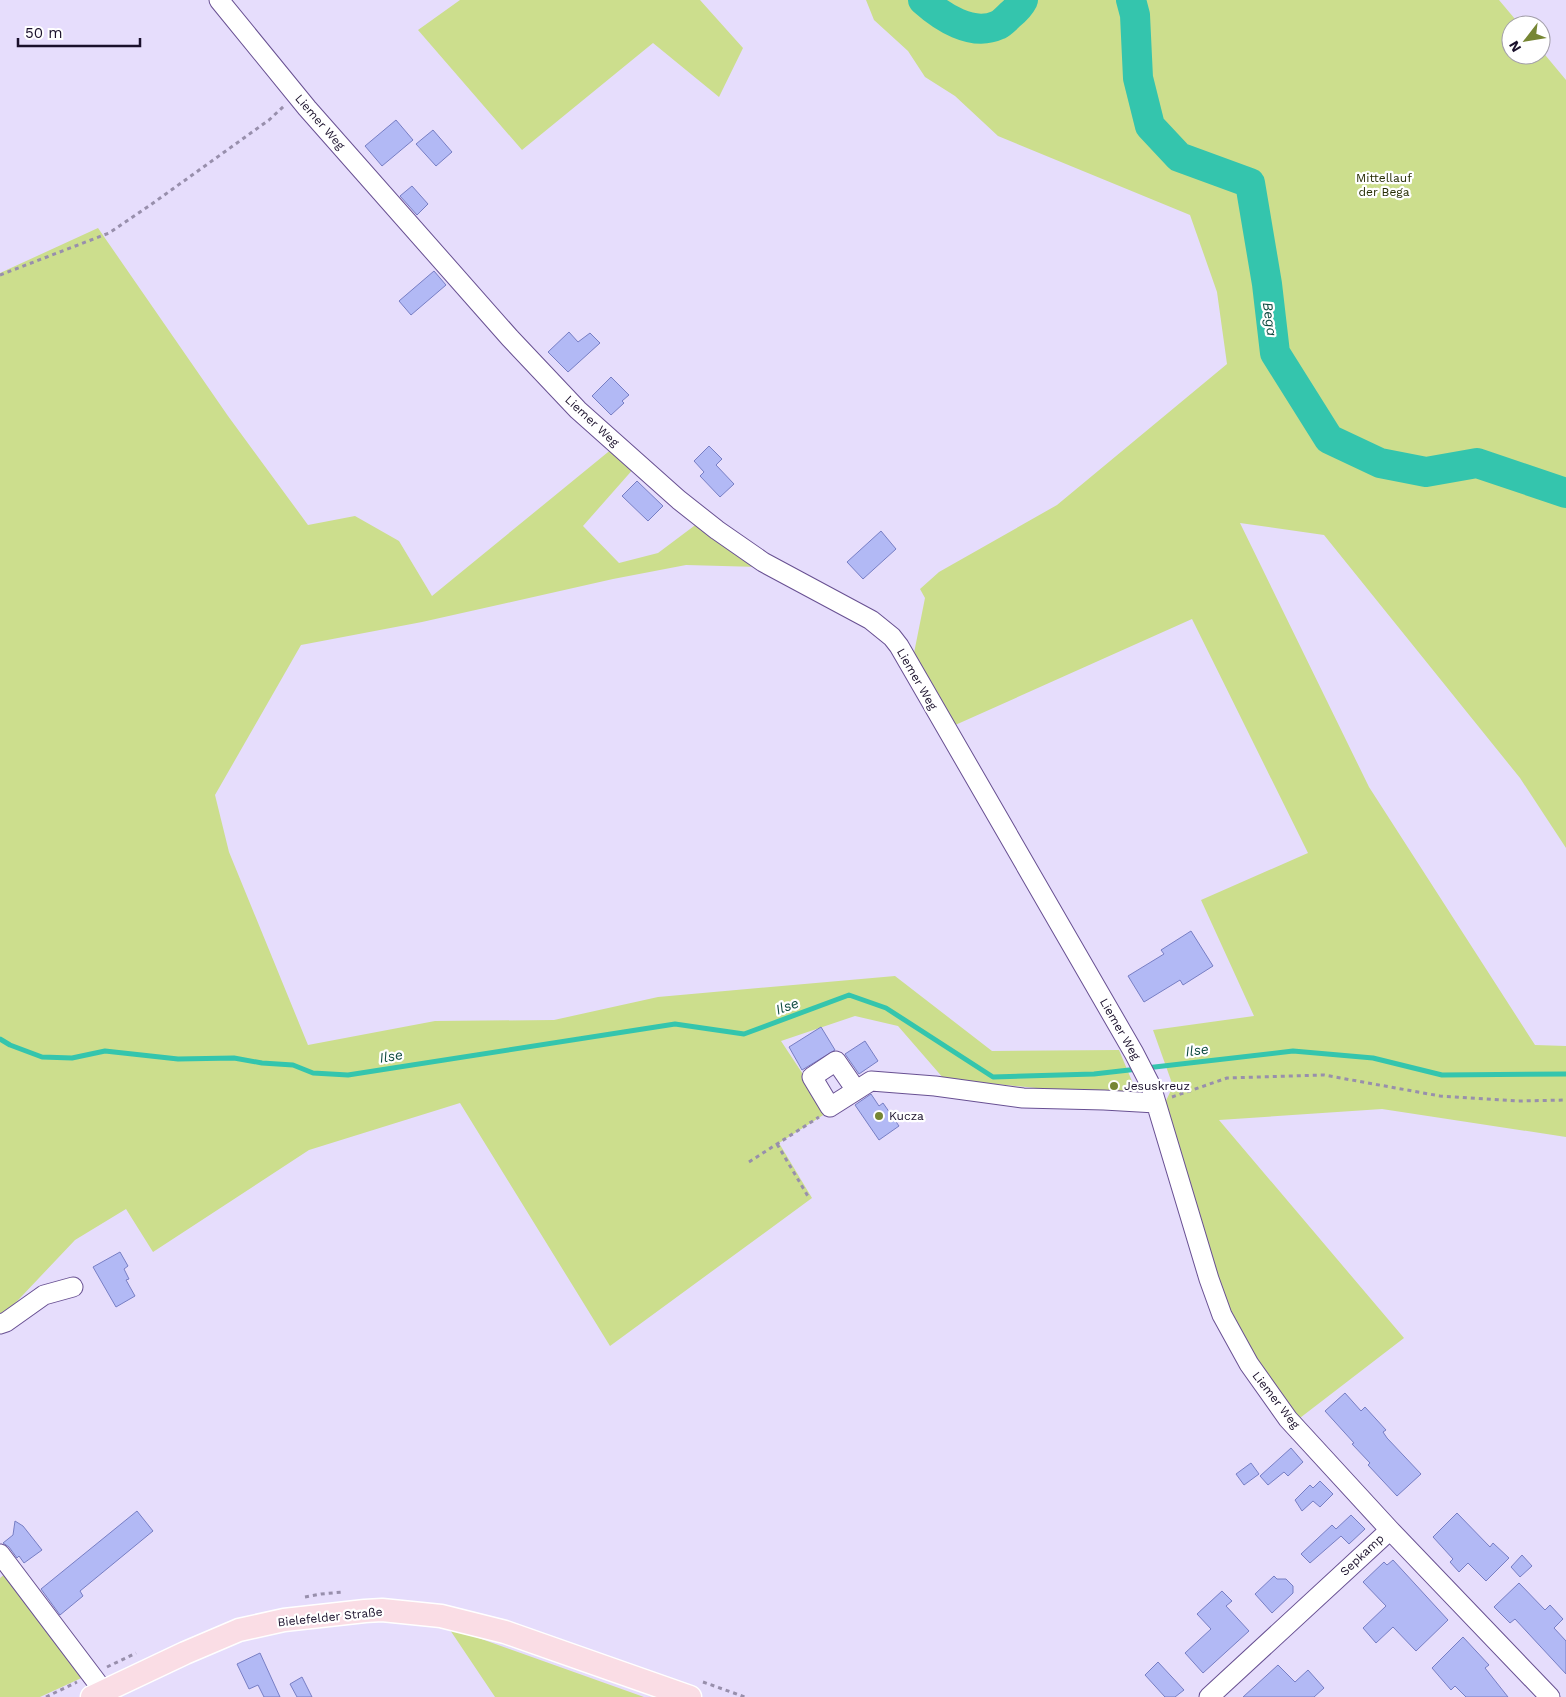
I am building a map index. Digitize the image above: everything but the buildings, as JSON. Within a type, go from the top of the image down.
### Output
[{"type":"main road","name":"Bielefelder Straße","points":[[99,1690],[238,1630],[284,1620],[382,1610],[441,1616],[506,1632],[694,1689]]},
{"type":"street","name":"Liemer Weg","points":[[219,0],[297,95],[510,338],[578,410],[679,500],[717,530],[763,562],[871,620],[892,637],[899,646],[1134,1053],[1153,1094],[1209,1279],[1222,1315],[1234,1339],[1254,1372],[1288,1419],[1390,1530]]},
{"type":"street","points":[[856,1090],[836,1061],[812,1077],[830,1107],[871,1081],[935,1086],[1023,1098],[1104,1100],[1153,1094]]},
{"type":"street","points":[[0,1324],[6,1322],[44,1295],[73,1287]]},
{"type":"street","name":"Sepkamp","points":[[1209,1697],[1390,1530],[1550,1697]]},
{"type":"street","points":[[0,1554],[99,1690]]},
{"type":"path","points":[[0,275],[109,232],[149,206],[269,120],[297,95]]},
{"type":"path","points":[[1153,1094],[1227,1078],[1324,1075],[1440,1096],[1518,1101],[1566,1100]]},
{"type":"path","points":[[749,1162],[828,1112],[830,1107]]},
{"type":"path","points":[[777,1144],[809,1198]]},
{"type":"path","points":[[304,1597],[347,1592]]},
{"type":"path","points":[[46,1697],[99,1690],[137,1652]]},
{"type":"path","points":[[694,1689],[745,1697]]},
{"type":"green space","points":[[460,0],[700,0],[743,48],[719,97],[653,43],[522,150],[418,30]]},
{"type":"green space","name":"Mittellauf der Bega","points":[[866,0],[1499,0],[1512,15],[1501,15],[1501,65],[1551,65],[1551,62],[1566,80],[1566,848],[1520,778],[1324,535],[1240,523],[1369,787],[1535,1045],[1566,1046],[1566,1137],[1382,1109],[1219,1120],[1404,1338],[1296,1421],[1230,1321],[1161,1111],[1173,1086],[1153,1030],[1254,1016],[1201,900],[1308,853],[1192,619],[953,726],[914,653],[925,598],[920,589],[939,572],[1057,505],[1227,364],[1217,292],[1190,215],[998,136],[955,96],[925,77],[908,51],[874,20]]},
{"type":"green space","points":[[98,228],[228,416],[308,525],[355,516],[399,541],[432,596],[613,448],[635,467],[583,526],[619,563],[658,553],[698,523],[759,567],[686,565],[613,579],[422,622],[301,645],[215,795],[229,852],[308,1045],[435,1021],[554,1020],[658,997],[895,976],[992,1051],[1119,1050],[1139,1098],[944,1079],[898,1026],[855,1016],[781,1041],[828,1112],[779,1143],[812,1198],[610,1346],[460,1103],[309,1150],[153,1252],[126,1209],[75,1240],[0,1317],[0,273]]},
{"type":"green space","points":[[6,1573],[88,1675],[40,1697],[0,1697],[0,1578]]},
{"type":"green space","points":[[448,1627],[644,1697],[495,1697]]},
{"type":"waterway","name":"Bega","points":[[923,0],[948,19],[978,29],[1000,24],[1016,10],[1023,0]]},
{"type":"waterway","name":"Bega","points":[[1131,0],[1135,15],[1138,78],[1150,126],[1179,157],[1250,183],[1267,284],[1275,353],[1329,439],[1380,463],[1426,472],[1477,463],[1566,493]]},
{"type":"waterway","name":"Ilse","points":[[0,1039],[10,1045],[42,1057],[72,1058],[105,1051],[178,1059],[234,1058],[262,1063],[293,1065],[313,1073],[348,1075],[675,1024],[744,1034],[849,995],[886,1008],[993,1077],[1094,1074],[1138,1069]]},
{"type":"waterway","name":"Ilse","points":[[1146,1068],[1293,1051],[1373,1058],[1442,1075],[1566,1074]]},
{"type":"place","name":"Jesuskreuz","points":[[1114,1086]]},
{"type":"place","name":"Kucza","points":[[879,1116]]}]
